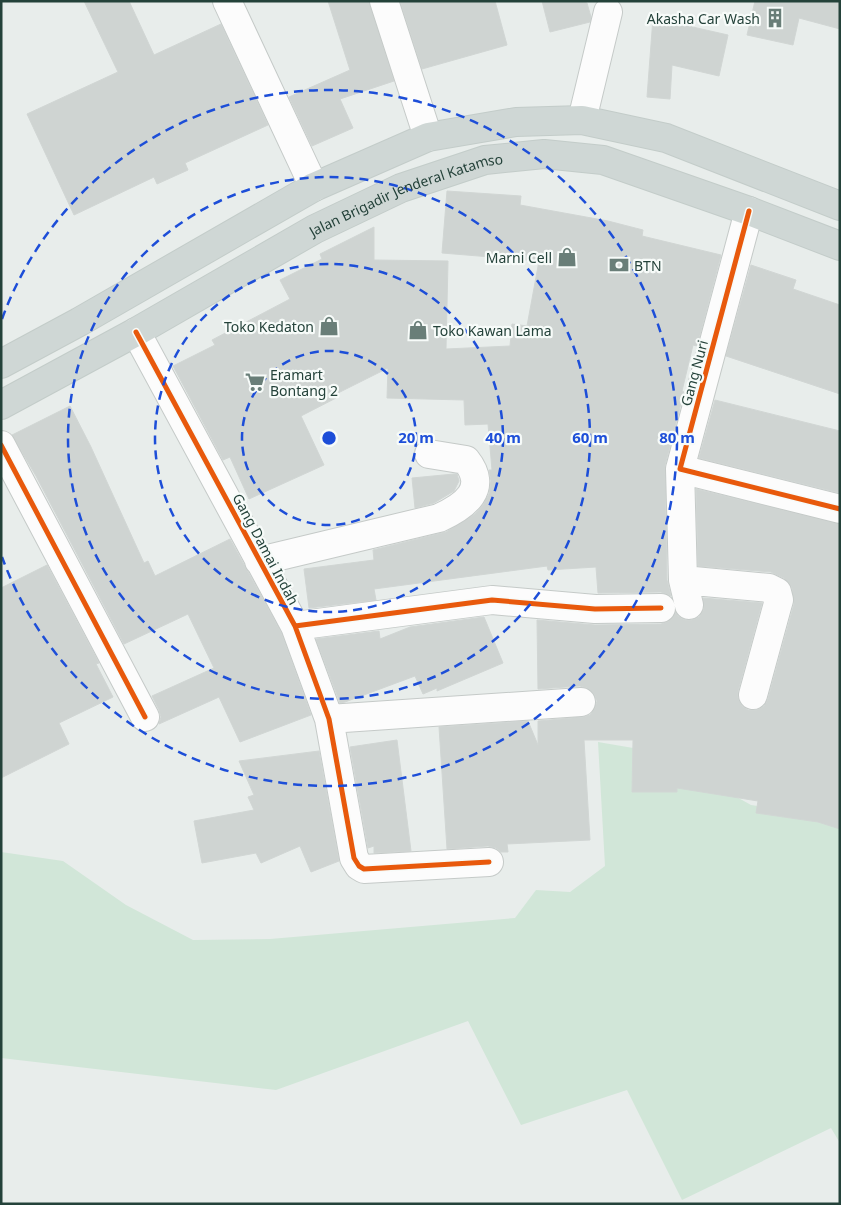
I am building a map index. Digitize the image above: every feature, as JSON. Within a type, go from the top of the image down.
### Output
[{"type":"main road","points":[[1,364],[79,322],[314,187],[428,137],[516,122],[582,120],[666,138],[840,206]]},
{"type":"main road","name":"Jalan Brigadir Jenderal Katamso","points":[[1,405],[136,332],[315,230],[401,188],[485,160],[544,154],[603,160],[749,211],[840,246]]},
{"type":"street","points":[[227,1],[314,187]]},
{"type":"street","points":[[384,1],[428,137]]},
{"type":"street","points":[[582,120],[608,12]]},
{"type":"street","name":"Gang Nuri","points":[[749,211],[680,469],[686,592],[769,588],[777,592],[779,600],[753,695]]},
{"type":"street","name":"Gang Damai Indah","points":[[136,332],[294,626],[329,719],[354,858],[359,866],[364,869],[489,862]]},
{"type":"street","points":[[1,445],[146,717]]},
{"type":"street","points":[[260,561],[439,518],[466,504],[475,486],[471,466],[466,460],[429,454]]},
{"type":"street","points":[[680,469],[840,508]]},
{"type":"street","points":[[294,626],[492,600],[595,609],[661,608]]},
{"type":"street","points":[[329,719],[581,702]]},
{"type":"green space","points":[[598,742],[639,749],[701,777],[751,805],[840,818],[840,1143],[831,1128],[682,1200],[627,1090],[521,1125],[468,1021],[276,1090],[1,1058],[1,852],[63,861],[126,905],[193,940],[270,939],[515,918],[536,890],[570,892],[605,866]]},
{"type":"building","points":[[84,1],[129,1],[154,55],[221,24],[268,125],[185,163],[188,170],[157,184],[154,177],[74,215],[27,114],[118,72]]},
{"type":"building","points":[[328,1],[369,1],[394,81],[340,99],[353,128],[312,146],[289,97],[350,70]]},
{"type":"building","points":[[400,1],[495,1],[507,45],[422,69]]},
{"type":"building","points":[[542,1],[579,1],[587,3],[591,17],[590,22],[550,32]]},
{"type":"building","name":"Akasha Car Wash","points":[[755,1],[840,1],[840,29],[799,18],[793,45],[747,35]]},
{"type":"building","points":[[653,18],[728,35],[719,76],[672,65],[670,99],[647,97]]},
{"type":"building","points":[[447,191],[521,196],[520,205],[608,221],[643,230],[642,236],[721,255],[697,346],[693,345],[682,391],[684,392],[665,465],[667,580],[671,596],[661,592],[598,593],[596,567],[548,570],[547,566],[374,589],[376,600],[309,608],[304,569],[374,560],[373,550],[446,532],[475,514],[489,494],[491,481],[489,470],[492,470],[488,424],[465,425],[464,400],[387,398],[388,368],[334,395],[336,398],[301,416],[324,465],[249,499],[230,457],[223,460],[173,366],[215,345],[212,340],[290,299],[280,280],[322,259],[320,254],[374,227],[374,260],[448,261],[446,349],[510,346],[512,324],[527,326],[539,261],[442,253]]},
{"type":"building","points":[[751,265],[796,280],[793,289],[840,305],[840,394],[726,356]]},
{"type":"building","points":[[715,400],[840,431],[840,493],[699,458]]},
{"type":"building","points":[[70,406],[91,447],[144,563],[148,561],[155,576],[230,539],[281,632],[311,715],[240,742],[219,697],[159,724],[161,717],[152,696],[214,668],[188,614],[124,644],[36,476],[12,435]]},
{"type":"building","points":[[457,474],[459,481],[454,491],[434,503],[415,508],[412,478]]},
{"type":"building","points":[[696,489],[840,524],[840,829],[818,822],[756,813],[758,801],[677,788],[677,792],[632,792],[633,740],[584,740],[590,840],[507,844],[508,852],[501,852],[496,848],[488,846],[447,849],[439,727],[528,721],[538,745],[538,721],[583,717],[590,715],[595,708],[597,701],[594,694],[587,688],[580,686],[538,689],[537,620],[595,625],[661,624],[669,621],[676,612],[678,616],[685,620],[699,617],[704,609],[703,598],[762,603],[738,691],[738,698],[742,706],[748,710],[756,710],[764,706],[768,699],[794,604],[792,588],[784,578],[771,572],[698,566]]},
{"type":"building","points":[[47,565],[99,663],[96,664],[113,697],[59,723],[69,744],[1,778],[1,588]]},
{"type":"building","points":[[484,617],[503,663],[437,691],[437,688],[423,694],[415,676],[340,703],[316,639],[379,631],[380,639],[410,627]]},
{"type":"building","points":[[397,740],[411,851],[374,853],[374,846],[368,848],[350,747]]},
{"type":"building","points":[[319,751],[339,861],[311,872],[300,846],[261,863],[256,853],[202,863],[194,821],[254,810],[248,797],[254,795],[239,761]]},
{"type":"cycle path","points":[[749,211],[680,469],[840,509]]},
{"type":"cycle path","points":[[136,332],[295,626],[329,719],[354,858],[359,866],[364,869],[489,862]]},
{"type":"cycle path","points":[[1,445],[145,717]]},
{"type":"cycle path","points":[[295,626],[492,600],[595,609],[661,608]]},
{"type":"place","name":"Akasha Car Wash","points":[[775,18]]},
{"type":"place","name":"Marni Cell","points":[[567,257]]},
{"type":"place","name":"BTN","points":[[619,265]]},
{"type":"place","name":"Toko Kedaton","points":[[329,326]]},
{"type":"place","name":"Toko Kawan Lama","points":[[418,330]]},
{"type":"place","name":"Eramart Bontang 2","points":[[255,382]]}]
